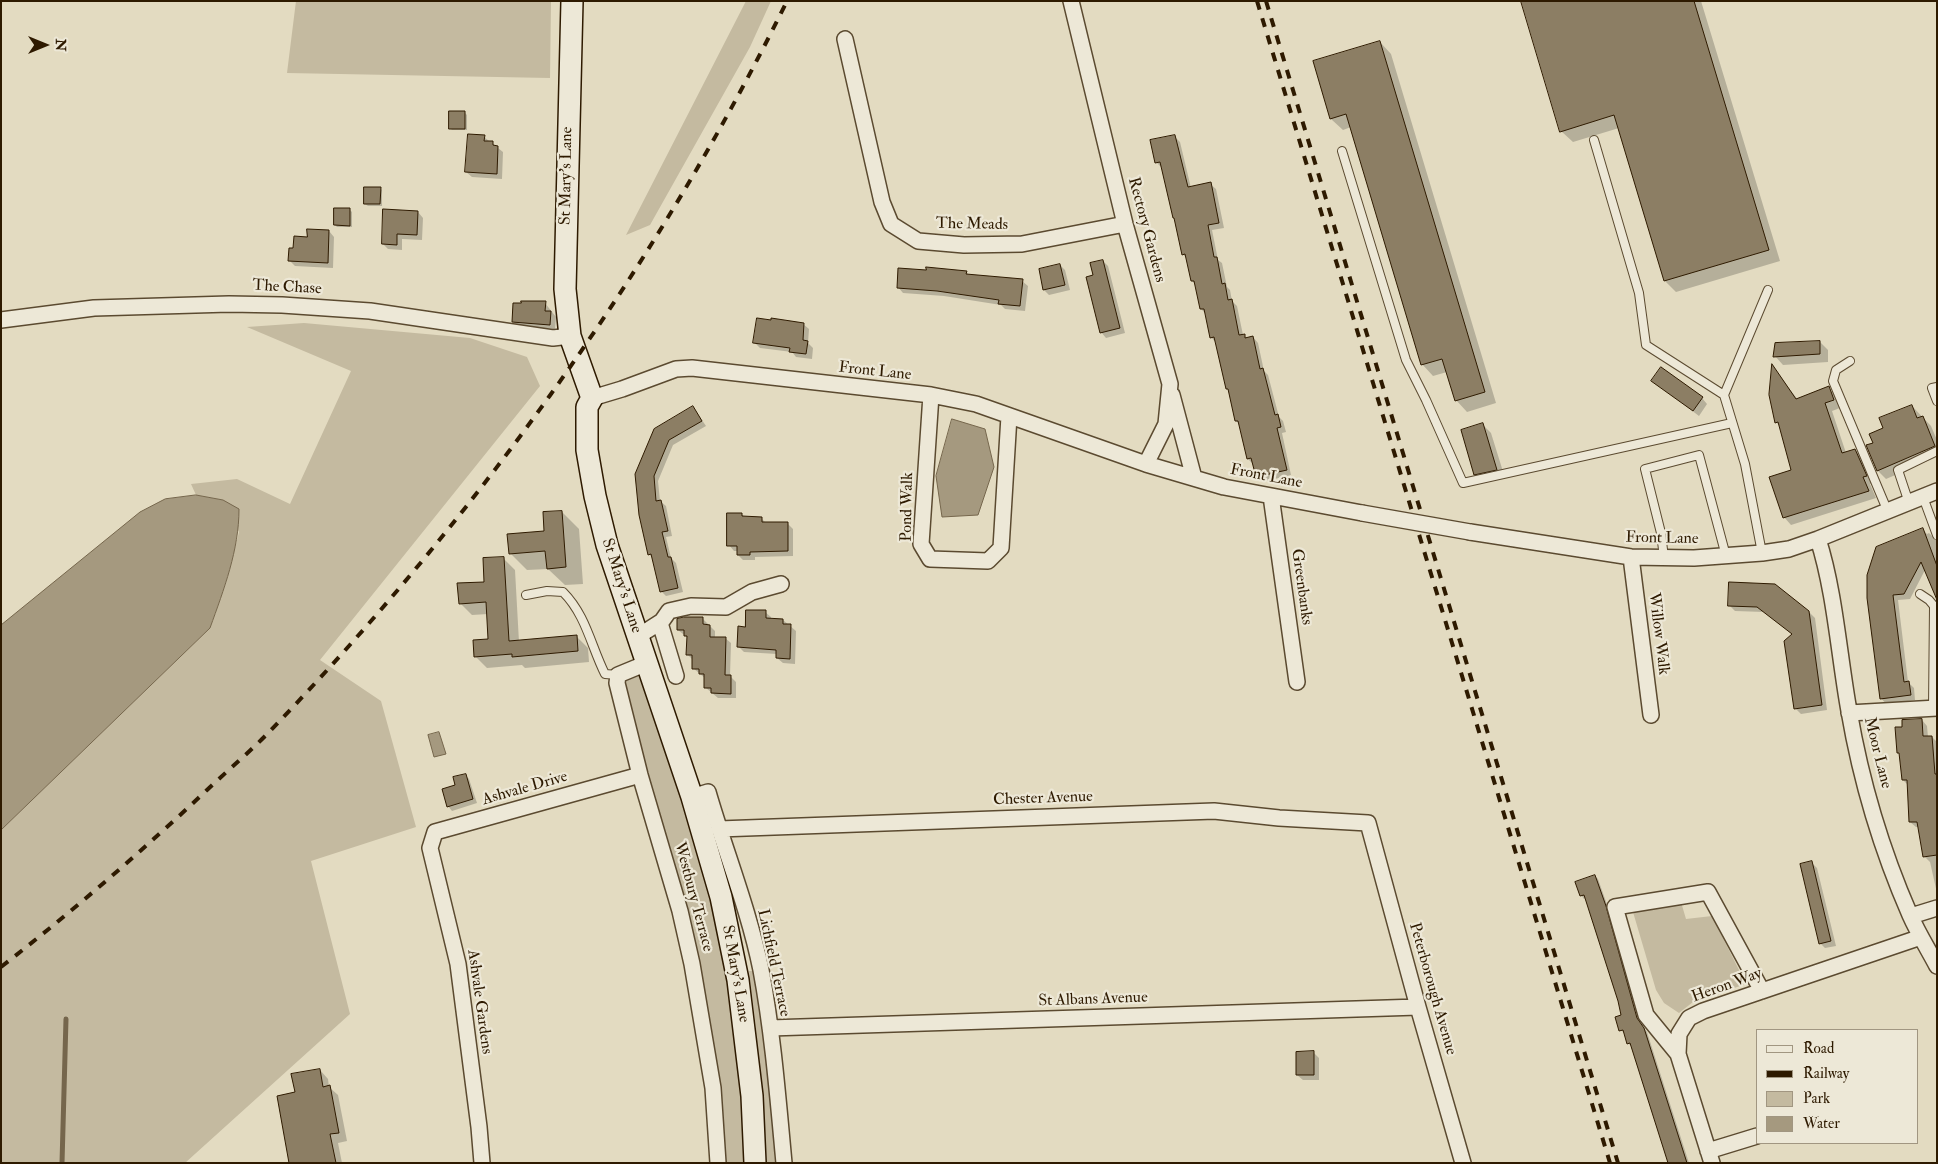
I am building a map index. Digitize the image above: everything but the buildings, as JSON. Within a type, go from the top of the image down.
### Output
[{"type":"main road","name":"St Mary's Lane","points":[[572,1],[565,289],[570,336],[592,398],[587,407],[587,450],[595,496],[607,545],[692,797],[721,897],[738,980],[752,1096],[755,1163]]},
{"type":"street","name":"Rectory Gardens","points":[[1071,1],[1125,224],[1170,384],[1166,424],[1146,464]]},
{"type":"street","name":"The Meads","points":[[845,39],[882,202],[891,224],[918,241],[964,245],[1022,244],[1125,224]]},
{"type":"street","name":"The Chase","points":[[1,320],[94,308],[230,304],[282,305],[370,311],[553,338],[570,336]]},
{"type":"street","name":"Front Lane","points":[[592,398],[622,390],[676,369],[692,368],[931,395],[976,404],[1146,464],[1224,487],[1470,532],[1631,557],[1726,556],[1762,554],[1789,549],[1888,512],[1930,494]]},
{"type":"street","points":[[1170,384],[1194,478]]},
{"type":"street","name":"Pond Walk","points":[[931,395],[921,544],[930,559],[988,561],[1001,548],[1009,416]]},
{"type":"street","name":"Greenbanks","points":[[1271,496],[1297,682]]},
{"type":"street","name":"Moor Lane","points":[[1818,539],[1825,566],[1849,713],[1874,813],[1889,862],[1911,916],[1937,966]]},
{"type":"street","name":"Willow Walk","points":[[1631,557],[1651,715]]},
{"type":"street","points":[[637,637],[660,623],[669,611],[690,606],[726,606],[752,592],[780,584]]},
{"type":"street","points":[[660,623],[676,676]]},
{"type":"street","points":[[618,675],[647,663]]},
{"type":"street","name":"Westbury Terrace","points":[[618,675],[618,689],[640,775],[680,911],[692,964],[713,1088],[718,1163]]},
{"type":"street","points":[[1849,713],[1935,708]]},
{"type":"street","name":"Ashvale Drive","points":[[430,848],[435,832],[640,775]]},
{"type":"street","name":"Lichfield Terrace","points":[[692,797],[708,792],[750,928],[760,970],[770,1028],[784,1163]]},
{"type":"street","name":"Chester Avenue","points":[[719,829],[1214,811],[1279,818],[1368,823]]},
{"type":"street","name":"Peterborough Avenue","points":[[1368,823],[1418,1007],[1464,1163]]},
{"type":"street","name":"Ashvale Gardens","points":[[430,848],[458,964],[482,1163]]},
{"type":"street","points":[[1678,1054],[1646,1014],[1615,907],[1708,892],[1762,991]]},
{"type":"street","points":[[1911,916],[1937,908]]},
{"type":"street","name":"Heron Way","points":[[1710,1157],[1678,1054],[1679,1034],[1689,1018],[1703,1011],[1922,937]]},
{"type":"street","name":"St Albans Avenue","points":[[770,1028],[1418,1007]]},
{"type":"street","points":[[1710,1157],[1756,1136]]},
{"type":"lane","points":[[1594,140],[1639,294],[1646,345],[1724,396]]},
{"type":"lane","points":[[1342,151],[1406,360],[1463,483],[1732,422]]},
{"type":"lane","points":[[1762,554],[1745,464],[1724,396],[1768,290]]},
{"type":"lane","points":[[1850,361],[1836,370],[1833,381],[1888,512]]},
{"type":"lane","points":[[1937,387],[1932,388],[1937,401]]},
{"type":"lane","points":[[1909,503],[1898,470],[1937,451]]},
{"type":"lane","points":[[1664,558],[1661,533],[1645,469],[1699,455],[1726,556]]},
{"type":"lane","points":[[1930,494],[1937,536]]},
{"type":"lane","points":[[526,595],[547,591],[563,592],[580,614],[597,659],[605,674],[618,675]]},
{"type":"lane","points":[[1920,594],[1934,606],[1935,708]]},
{"type":"green space","points":[[296,1],[551,1],[550,78],[287,73]]},
{"type":"green space","points":[[746,1],[771,1],[750,47],[650,225],[626,235]]},
{"type":"green space","points":[[304,323],[470,338],[527,357],[540,386],[320,660],[381,701],[416,827],[311,861],[350,1014],[185,1163],[1,1163],[1,830],[210,628],[226,583],[239,532],[223,500],[196,495],[191,484],[237,479],[290,504],[351,371],[247,327]]},
{"type":"green space","points":[[638,676],[649,681],[690,812],[733,995],[747,1163],[725,1163],[718,1084],[623,693],[626,681]]},
{"type":"green space","points":[[1681,902],[1686,919],[1712,916],[1746,984],[1693,1002],[1679,1013],[1664,1003],[1656,990],[1633,912]]},
{"type":"green space","points":[[749,971],[753,971],[765,1043],[775,1163],[763,1163],[756,1028]]},
{"type":"water","points":[[952,419],[985,429],[994,467],[978,515],[942,517],[936,476]]},
{"type":"water","points":[[196,495],[223,500],[239,509],[234,554],[210,628],[1,830],[1,625],[140,512],[165,499]]},
{"type":"water","points":[[439,732],[446,754],[434,757],[428,735]]},
{"type":"waterway","points":[[62,1163],[66,1019]]},
{"type":"railway","points":[[1,967],[106,881],[256,745],[347,648],[420,563],[490,476],[557,385],[620,293],[680,198],[735,100],[787,1]]},
{"type":"railway","points":[[1257,1],[1610,1163]]},
{"type":"railway","points":[[1266,1],[1618,1163]]}]
